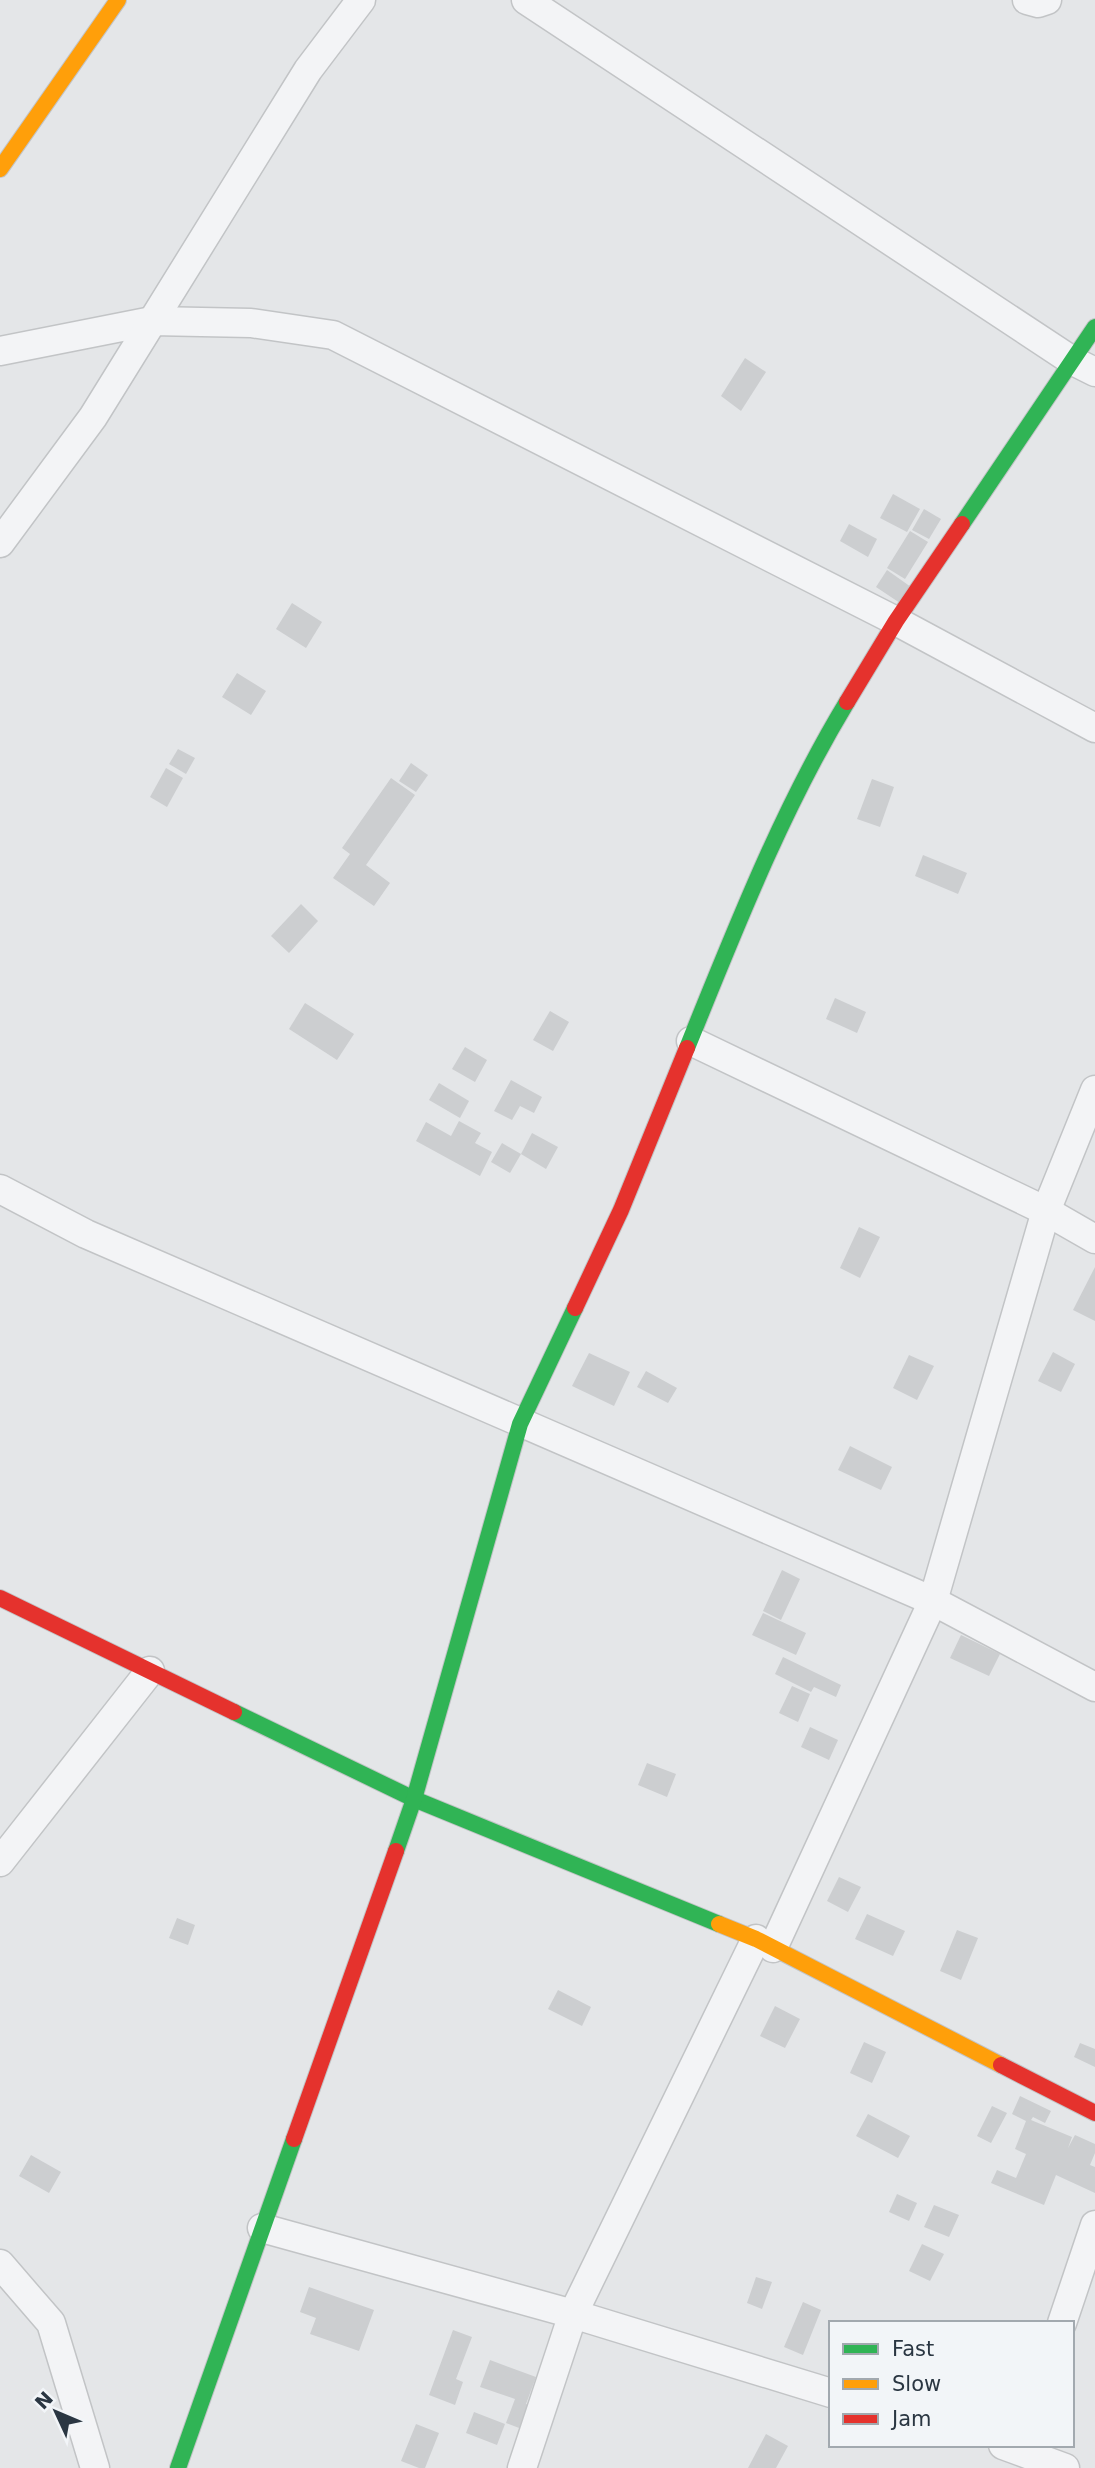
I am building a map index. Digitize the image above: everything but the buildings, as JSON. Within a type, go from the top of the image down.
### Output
[{"type":"street","points":[[0,169],[118,0]]},
{"type":"street","points":[[0,543],[93,417],[308,70],[361,0]]},
{"type":"street","points":[[526,0],[1083,366]]},
{"type":"street","points":[[1027,0],[1038,3],[1047,0]]},
{"type":"street","points":[[0,351],[152,321],[251,323],[333,335],[896,621],[1095,728]]},
{"type":"street","points":[[178,2468],[414,1799],[520,1424],[621,1210],[760,872],[822,743],[896,621],[1083,366],[1095,327]]},
{"type":"street","points":[[691,1041],[1046,1212],[1095,1239]]},
{"type":"street","points":[[522,2468],[573,2314],[764,1944],[933,1601],[1046,1212],[1095,1090]]},
{"type":"street","points":[[0,1189],[86,1234],[933,1601],[1095,1686]]},
{"type":"street","points":[[0,1598],[414,1799],[764,1944],[1095,2113]]},
{"type":"street","points":[[0,1863],[150,1671]]},
{"type":"street","points":[[1063,2321],[1095,2225]]},
{"type":"street","points":[[262,2228],[573,2314],[829,2392]]},
{"type":"street","points":[[0,2264],[51,2323],[95,2468]]},
{"type":"street","points":[[1014,2452],[1065,2468]]},
{"type":"traffic: fast","points":[[962,524],[1095,327]]},
{"type":"traffic: fast","points":[[687,1048],[780,828],[847,702]]},
{"type":"traffic: fast","points":[[396,1851],[414,1799],[520,1424],[575,1308]]},
{"type":"traffic: fast","points":[[234,1712],[414,1799],[719,1924]]},
{"type":"traffic: fast","points":[[178,2468],[294,2139]]},
{"type":"traffic: slow","points":[[0,169],[118,0]]},
{"type":"traffic: slow","points":[[719,1924],[756,1939],[1001,2065]]},
{"type":"traffic: jam","points":[[847,702],[896,621],[962,524]]},
{"type":"traffic: jam","points":[[575,1308],[621,1210],[687,1048]]},
{"type":"traffic: jam","points":[[0,1598],[234,1712]]},
{"type":"traffic: jam","points":[[294,2139],[396,1851]]},
{"type":"traffic: jam","points":[[1001,2065],[1095,2113]]}]
